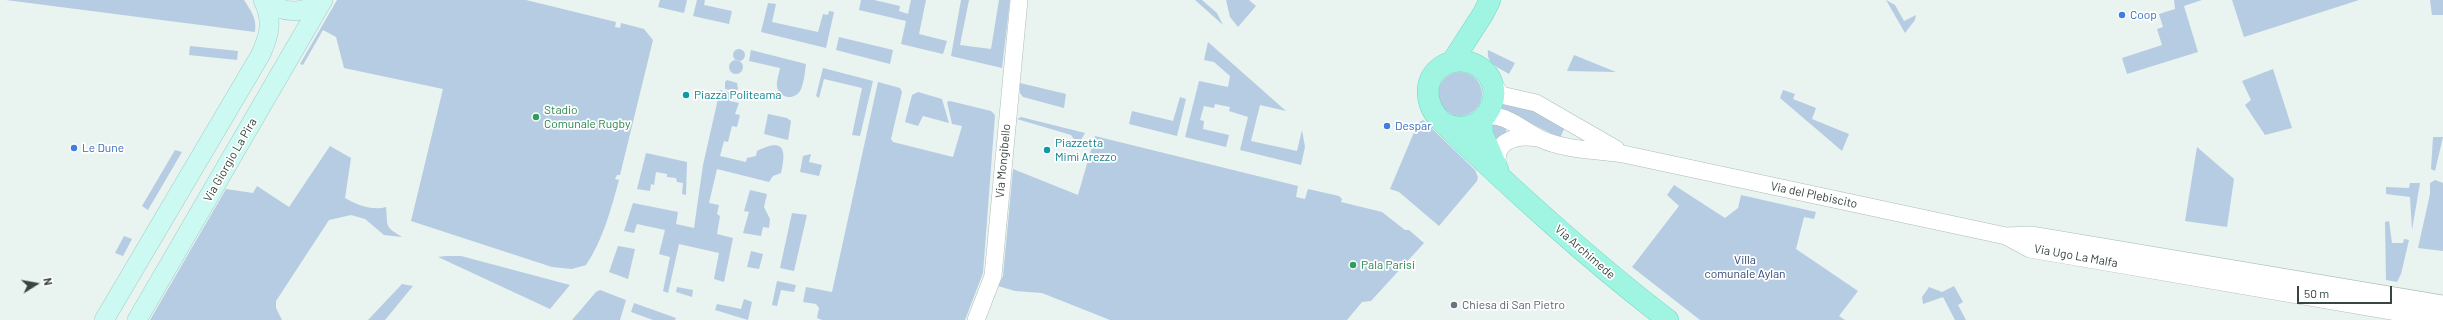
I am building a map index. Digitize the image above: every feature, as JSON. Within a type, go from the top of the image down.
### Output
[{"type":"main road","points":[[264,0],[282,10],[292,12],[312,7],[322,0]]},
{"type":"main road","points":[[104,320],[261,54],[270,35],[271,22],[264,0]]},
{"type":"main road","name":"Via Giorgio La Pira","points":[[137,320],[322,0]]},
{"type":"main road","points":[[1452,62],[1486,7]]},
{"type":"main road","points":[[1486,7],[1478,56],[1486,74],[1494,100],[1483,119],[1482,133],[1502,178]]},
{"type":"main road","points":[[1483,119],[1475,124],[1458,128],[1442,122],[1429,106],[1428,87],[1437,70],[1452,62],[1470,62],[1486,74]]},
{"type":"main road","name":"Via Archimede","points":[[1442,122],[1502,178],[1620,283],[1668,320]]},
{"type":"street","name":"Via Mongibello","points":[[976,320],[993,276],[1019,0]]},
{"type":"street","name":"Via del Plebiscito","points":[[1486,74],[1501,95],[1536,103],[1623,154]]},
{"type":"street","name":"Via del Plebiscito","points":[[1483,119],[1498,116],[1542,139],[1559,145],[1623,154],[2006,236]]},
{"type":"street","points":[[1502,178],[1498,158],[1504,144],[1516,137],[1542,139]]},
{"type":"street","name":"Via Ugo La Malfa","points":[[2006,236],[2032,234],[2443,304]]},
{"type":"street","name":"Via Ugo La Malfa","points":[[2006,236],[2030,249],[2443,320]]},
{"type":"green space","points":[[6,0],[244,0],[254,19],[255,32]]},
{"type":"green space","name":"Stadio Comunale Rugby","points":[[337,0],[526,0],[616,22],[615,27],[620,28],[621,23],[644,29],[653,40],[620,175],[617,175],[615,179],[619,180],[602,235],[586,265],[572,269],[552,267],[411,221],[443,89],[344,68],[336,37],[323,30],[303,65],[300,64]]},
{"type":"green space","points":[[660,0],[687,0],[684,13],[658,7]]},
{"type":"green space","points":[[697,0],[705,0],[704,5],[732,11],[729,24],[693,16]]},
{"type":"green space","points":[[861,0],[874,0],[900,6],[899,11],[908,14],[911,0],[926,0],[919,34],[947,41],[943,54],[901,44],[906,21],[859,10]]},
{"type":"green space","points":[[961,0],[969,0],[960,45],[991,49],[999,0],[1010,0],[1002,68],[951,56]]},
{"type":"green space","points":[[1195,0],[1202,0],[1217,13],[1223,25]]},
{"type":"green space","points":[[1226,0],[1249,0],[1256,6],[1238,27],[1230,17]]},
{"type":"green space","points":[[1886,0],[1895,5],[1904,21],[1916,15],[1915,20],[1905,33]]},
{"type":"green space","points":[[2174,0],[2202,0],[2184,6],[2198,52],[2127,74],[2122,58],[2162,45],[2157,29],[2163,27],[2159,14],[2175,9]]},
{"type":"green space","points":[[2232,0],[2359,0],[2244,37]]},
{"type":"green space","points":[[2430,0],[2443,0],[2443,15],[2432,15]]},
{"type":"green space","points":[[768,3],[776,4],[772,22],[818,32],[823,14],[828,15],[829,11],[834,12],[826,48],[761,32]]},
{"type":"green space","points":[[839,37],[893,50],[890,64],[836,50]]},
{"type":"green space","points":[[1208,42],[1286,111],[1260,105],[1251,141],[1297,151],[1302,130],[1305,147],[1301,165],[1240,150],[1248,117],[1229,111],[1230,107],[1215,104],[1214,108],[1204,106],[1200,120],[1204,121],[1203,129],[1229,135],[1226,147],[1185,137],[1199,81],[1228,87],[1230,76],[1214,62],[1204,60]]},
{"type":"green space","points":[[190,46],[238,51],[237,60],[189,55]]},
{"type":"green space","points":[[737,49],[741,49],[745,55],[741,61],[737,61],[733,57],[733,53]]},
{"type":"green space","points":[[751,50],[806,64],[803,83],[799,92],[790,97],[786,97],[780,93],[777,85],[780,68],[749,61]]},
{"type":"green space","points":[[1488,50],[1515,63],[1509,74],[1491,62],[1488,55]]},
{"type":"green space","points":[[1574,55],[1616,72],[1567,71]]},
{"type":"green space","points":[[736,60],[741,62],[743,67],[741,72],[736,74],[731,72],[729,67],[731,62]]},
{"type":"green space","points":[[823,68],[873,81],[860,136],[852,135],[862,88],[824,79],[819,98],[816,96]]},
{"type":"green space","points":[[2273,69],[2292,128],[2265,135],[2245,105],[2251,100],[2242,81]]},
{"type":"green space","points":[[1456,72],[1464,72],[1476,78],[1482,90],[1482,98],[1476,110],[1464,116],[1456,116],[1444,110],[1438,98],[1438,90],[1444,78]]},
{"type":"green space","points":[[727,80],[737,83],[738,89],[735,91],[725,89],[725,82]]},
{"type":"green space","points":[[878,82],[900,88],[902,92],[891,139],[893,142],[953,157],[962,126],[952,124],[947,102],[950,101],[991,111],[995,115],[983,273],[965,320],[822,320],[817,318],[819,308],[816,304],[803,302],[806,287],[832,292]]},
{"type":"green space","points":[[1020,83],[1066,94],[1064,108],[1023,97],[1020,93]]},
{"type":"green space","points":[[720,90],[732,93],[730,101],[739,103],[735,114],[740,115],[737,127],[732,126],[728,142],[724,141],[720,156],[746,162],[747,158],[756,156],[757,151],[773,145],[778,146],[783,152],[781,173],[773,176],[769,182],[717,169],[709,203],[719,205],[717,214],[720,216],[717,234],[733,238],[724,282],[714,279],[719,253],[679,244],[668,293],[663,291],[670,257],[659,254],[665,230],[637,224],[634,233],[624,231],[633,203],[678,212],[676,224],[694,228],[703,165]]},
{"type":"green space","points":[[1783,90],[1795,94],[1793,99],[1816,108],[1812,119],[1849,134],[1842,151],[1780,98]]},
{"type":"green space","points":[[918,92],[942,99],[949,123],[923,116],[918,126],[905,122],[912,95]]},
{"type":"green space","points":[[1180,97],[1186,99],[1177,136],[1129,124],[1132,111],[1173,121]]},
{"type":"green space","points":[[1503,102],[1529,106],[1565,127],[1560,138],[1501,108]]},
{"type":"green space","points":[[768,114],[787,118],[791,121],[788,140],[764,134]]},
{"type":"green space","points":[[1021,117],[1085,133],[1081,140],[1076,142],[1071,135],[1017,119]]},
{"type":"green space","points":[[1423,120],[1475,170],[1478,177],[1477,181],[1439,226],[1399,192],[1390,189],[1418,123]]},
{"type":"green space","points":[[1492,121],[1506,129],[1506,133],[1496,146],[1491,138]]},
{"type":"green space","points":[[1095,136],[1298,186],[1296,197],[1305,199],[1308,189],[1339,196],[1342,199],[1341,202],[1382,212],[1405,230],[1409,230],[1424,243],[1371,301],[1362,302],[1347,320],[1110,320],[1042,293],[1015,291],[998,286],[1003,276],[1013,169],[1078,195]]},
{"type":"green space","points":[[2433,137],[2443,137],[2435,171],[2431,169]]},
{"type":"green space","points":[[330,146],[351,158],[345,198],[365,207],[386,207],[388,225],[402,237],[384,235],[365,219],[351,215],[329,220],[276,301],[276,308],[282,320],[150,320],[226,189],[253,193],[257,186],[289,207]]},
{"type":"green space","points":[[2197,147],[2234,179],[2227,227],[2185,221]]},
{"type":"green space","points":[[175,150],[182,152],[148,210],[142,206]]},
{"type":"green space","points":[[646,153],[687,162],[686,195],[682,194],[683,183],[677,182],[676,178],[667,177],[667,174],[656,172],[654,185],[651,184],[650,191],[637,189]]},
{"type":"green space","points":[[811,154],[809,162],[822,165],[819,176],[800,172],[803,156]]},
{"type":"green space","points":[[2435,180],[2443,183],[2443,251],[2418,248],[2430,194],[2430,183]]},
{"type":"green space","points":[[2410,183],[2420,183],[2412,230],[2410,197],[2386,194],[2386,187],[2409,188]]},
{"type":"green space","name":"Villa comunale Aylan","points":[[1674,185],[1725,218],[1738,208],[1741,195],[1816,212],[1814,219],[1804,217],[1796,249],[1858,291],[1839,316],[1845,320],[1700,320],[1632,267],[1679,206],[1667,195]]},
{"type":"green space","points":[[750,190],[767,194],[764,207],[770,219],[769,228],[763,227],[761,236],[743,233],[749,212],[744,211]]},
{"type":"green space","points":[[792,213],[807,215],[794,271],[780,268]]},
{"type":"green space","points":[[2389,221],[2392,243],[2403,243],[2404,239],[2409,240],[2401,274],[2397,282],[2386,280],[2385,222]]},
{"type":"green space","points":[[124,236],[132,239],[123,256],[115,253]]},
{"type":"green space","points":[[618,246],[635,249],[628,279],[609,272]]},
{"type":"green space","points":[[751,251],[763,254],[759,269],[747,267]]},
{"type":"green space","points":[[461,256],[570,285],[550,309],[438,257]]},
{"type":"green space","points":[[777,281],[796,285],[794,292],[781,290],[777,306],[772,305]]},
{"type":"green space","points":[[402,284],[413,286],[385,320],[368,320]]},
{"type":"green space","points":[[1954,286],[1963,302],[1958,305],[1966,320],[1955,320],[1943,297],[1923,304],[1922,297],[1929,287],[1942,292]]},
{"type":"green space","points":[[677,287],[693,290],[692,297],[676,292]]},
{"type":"green space","points":[[600,290],[626,300],[620,320],[572,320],[596,292]]},
{"type":"green space","points":[[744,299],[752,302],[748,320],[715,310],[717,304],[741,309]]},
{"type":"green space","points":[[634,303],[676,318],[675,320],[653,320],[631,312]]},
{"type":"place","name":"Coop","points":[[2122,15]]},
{"type":"place","name":"Piazza Politeama","points":[[686,95]]},
{"type":"place","name":"Stadio Comunale Rugby","points":[[536,117]]},
{"type":"place","name":"Despar","points":[[1387,126]]},
{"type":"place","name":"Le Dune","points":[[74,148]]},
{"type":"place","name":"Piazzetta Mimì Arezzo","points":[[1047,150]]},
{"type":"place","name":"Pala Parisi","points":[[1353,265]]},
{"type":"place","name":"Chiesa di San Pietro","points":[[1454,305]]}]
